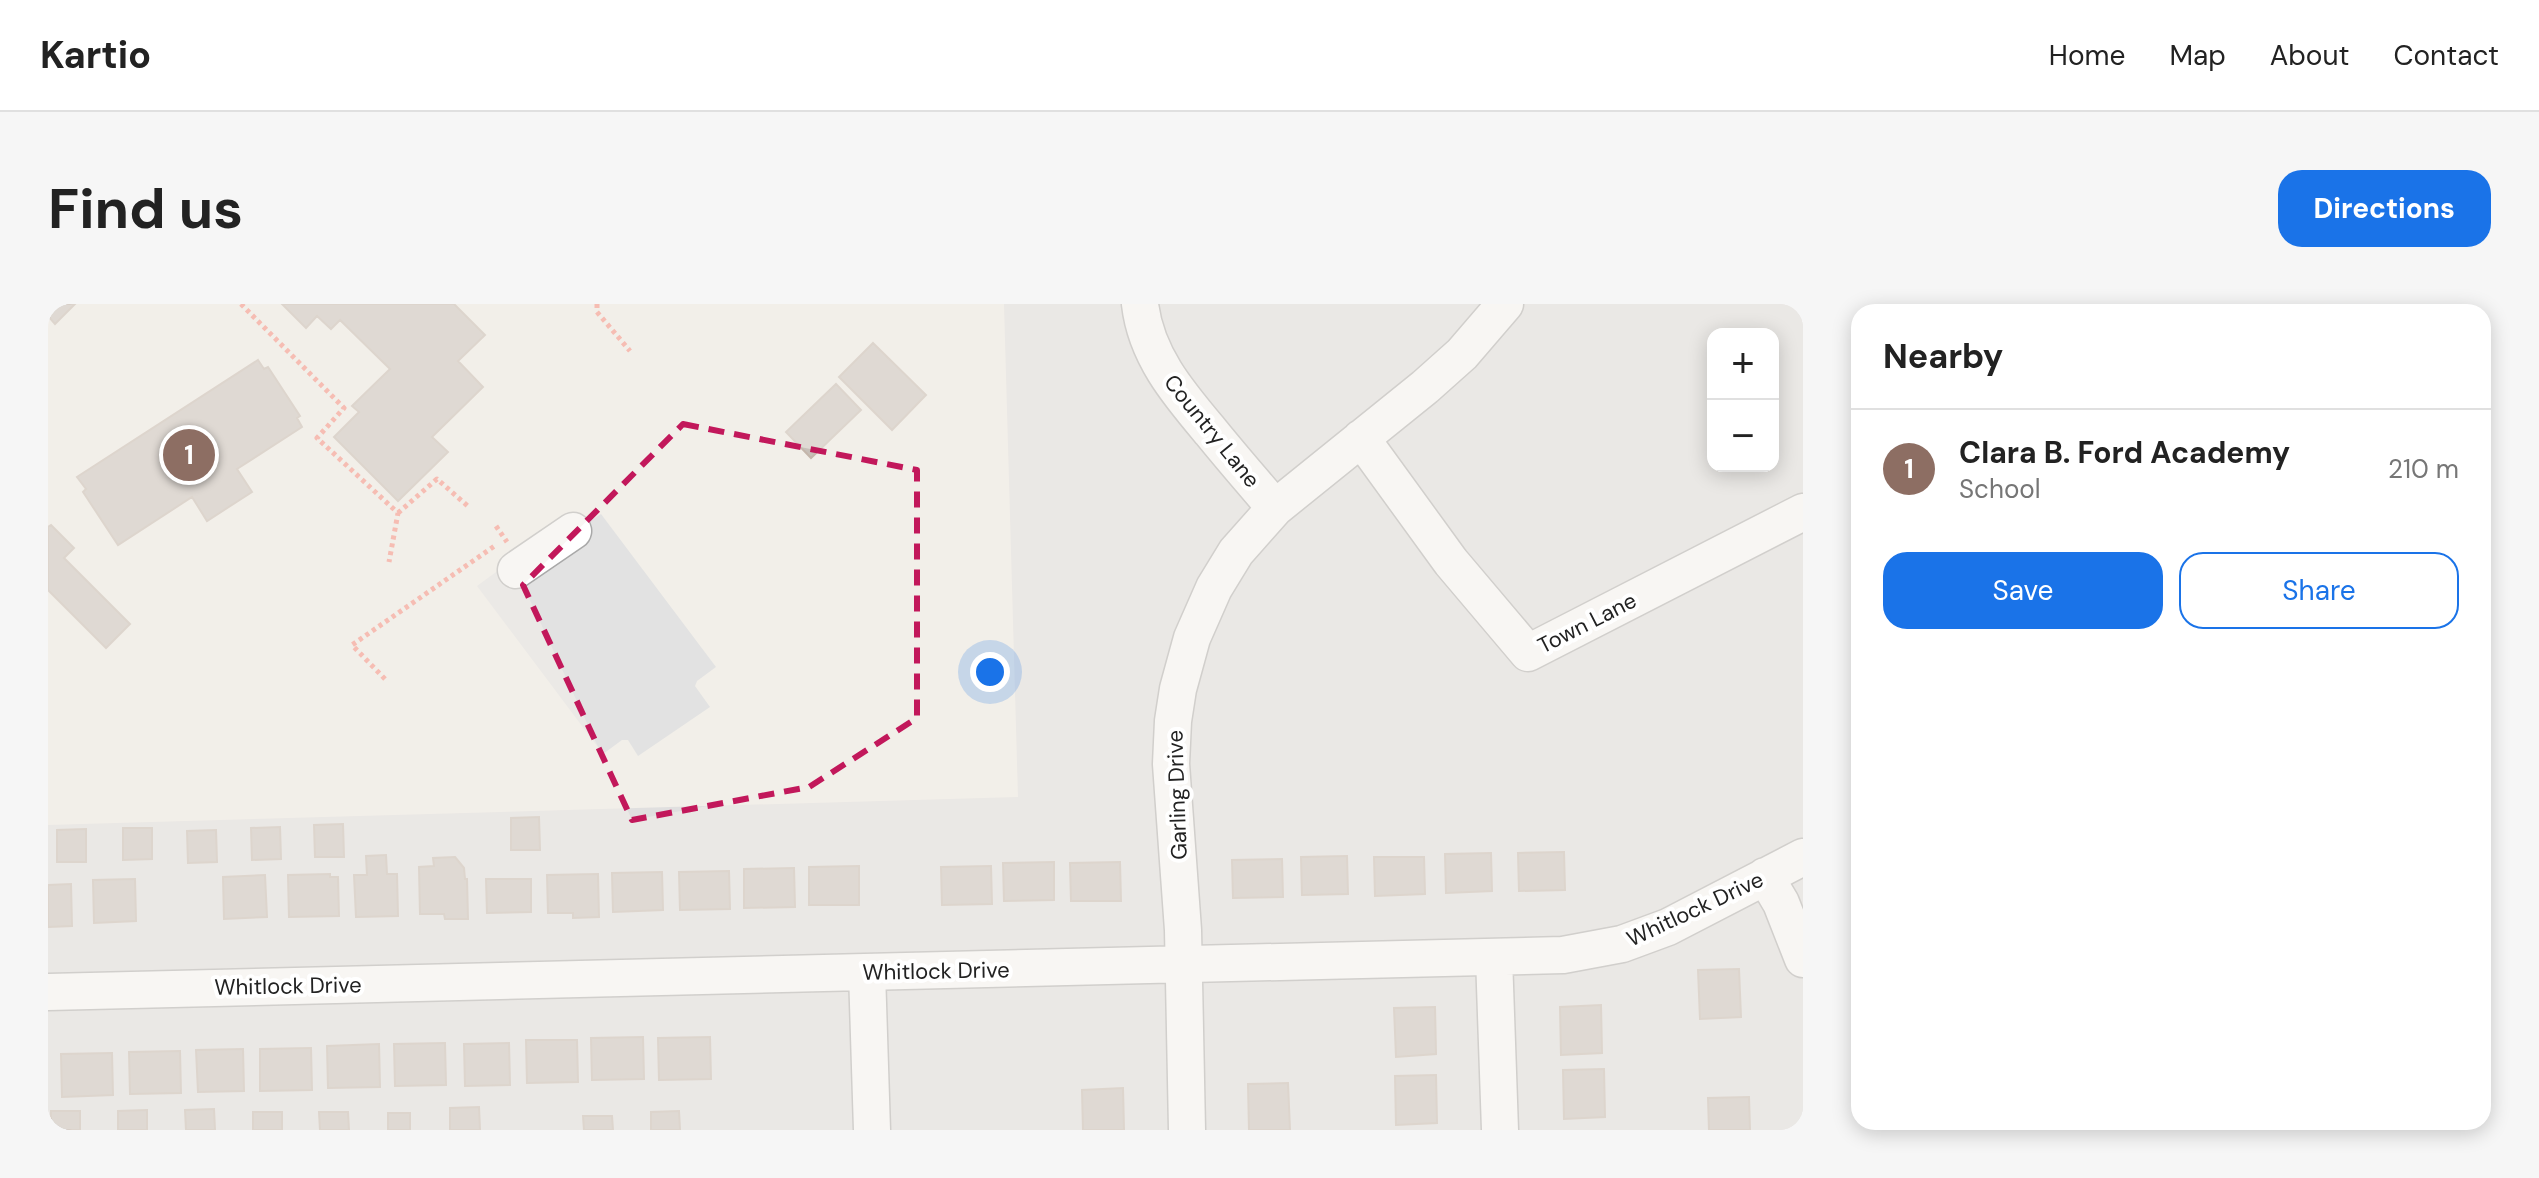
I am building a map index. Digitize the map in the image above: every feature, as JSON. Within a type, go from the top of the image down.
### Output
[{"type":"street","name":"Country Lane","points":[[1140,304],[1157,360],[1173,387],[1275,508]]},
{"type":"street","name":"Garling Drive","points":[[1187,1130],[1185,964],[1171,764],[1178,689],[1192,638],[1214,588],[1236,552],[1275,508],[1425,387],[1462,354],[1505,304]]},
{"type":"street","name":"Town Lane","points":[[1361,438],[1451,562],[1528,653],[1803,512]]},
{"type":"street","points":[[516,570],[573,531]]},
{"type":"street","name":"Whitlock Drive","points":[[48,992],[1563,955],[1622,944],[1668,927],[1803,857]]},
{"type":"street","points":[[1765,876],[1781,903],[1803,959]]},
{"type":"street","points":[[1494,957],[1500,1130]]},
{"type":"street","points":[[867,972],[872,1130]]},
{"type":"path","points":[[241,304],[344,408],[317,438],[398,513]]},
{"type":"path","points":[[597,304],[597,312],[630,351]]},
{"type":"path","points":[[389,562],[398,513],[437,479],[470,508]]},
{"type":"path","points":[[385,679],[352,645],[518,530]]},
{"type":"highlighted area","points":[[683,424],[917,470],[917,718],[809,787],[632,820],[523,585]]},
{"type":"shaded area","points":[[1004,304],[1803,304],[1803,1130],[48,1130],[48,825],[1018,797]]},
{"type":"shaded area","points":[[576,513],[585,524],[601,514],[716,667],[695,686],[710,707],[638,756],[628,740],[622,740],[603,754],[477,586]]},
{"type":"building","points":[[48,304],[75,304],[55,324],[48,316]]},
{"type":"building","points":[[282,304],[454,304],[485,335],[458,361],[483,387],[432,437],[448,452],[398,501],[334,437],[359,412],[352,406],[390,369],[340,320],[331,329],[317,316],[306,328]]},
{"type":"building","points":[[873,343],[926,395],[892,430],[839,377]]},
{"type":"building","points":[[258,360],[264,369],[268,367],[300,416],[297,418],[302,427],[237,469],[252,492],[207,521],[192,497],[118,545],[83,492],[86,489],[77,477]]},
{"type":"building","points":[[836,384],[861,410],[811,458],[786,432]]},
{"type":"building","points":[[51,525],[74,548],[64,558],[130,624],[106,648],[48,590],[48,527]]},
{"type":"building","points":[[539,817],[540,850],[511,850],[511,818]]},
{"type":"building","points":[[343,824],[344,857],[315,857],[314,825]]},
{"type":"building","points":[[280,827],[281,859],[252,860],[251,828]]},
{"type":"building","points":[[123,828],[152,828],[152,859],[123,860]]},
{"type":"building","points":[[86,829],[86,862],[57,862],[57,830]]},
{"type":"building","points":[[216,830],[217,862],[188,863],[187,831]]},
{"type":"building","points":[[1564,852],[1565,890],[1519,891],[1518,853]]},
{"type":"building","points":[[1491,853],[1492,891],[1446,893],[1445,854]]},
{"type":"building","points":[[386,855],[387,874],[397,874],[398,916],[356,917],[354,875],[367,875],[366,856]]},
{"type":"building","points":[[1347,856],[1348,894],[1302,895],[1301,857]]},
{"type":"building","points":[[455,857],[464,868],[467,879],[468,919],[445,919],[444,914],[420,914],[419,867],[434,866],[433,858]]},
{"type":"building","points":[[1374,857],[1424,857],[1425,894],[1375,896]]},
{"type":"building","points":[[1282,859],[1283,897],[1233,898],[1232,860]]},
{"type":"building","points":[[1054,862],[1054,900],[1004,901],[1003,863]]},
{"type":"building","points":[[1120,862],[1121,901],[1071,901],[1070,863]]},
{"type":"building","points":[[859,866],[859,905],[809,905],[809,867]]},
{"type":"building","points":[[991,866],[992,904],[942,905],[941,867]]},
{"type":"building","points":[[794,868],[795,907],[744,908],[744,869]]},
{"type":"building","points":[[729,871],[730,909],[680,910],[679,872]]},
{"type":"building","points":[[662,872],[663,910],[613,912],[612,873]]},
{"type":"building","points":[[330,874],[330,877],[338,877],[339,916],[289,917],[288,875]]},
{"type":"building","points":[[598,874],[599,917],[573,918],[573,913],[548,913],[547,875]]},
{"type":"building","points":[[265,875],[267,917],[224,919],[223,877]]},
{"type":"building","points":[[135,879],[136,921],[94,923],[93,880]]},
{"type":"building","points":[[486,879],[531,879],[531,912],[487,913]]},
{"type":"building","points":[[71,884],[72,926],[48,927],[48,885]]},
{"type":"building","points":[[1739,969],[1741,1017],[1700,1019],[1698,970]]},
{"type":"building","points":[[1601,1005],[1602,1053],[1561,1055],[1560,1007]]},
{"type":"building","points":[[1435,1007],[1436,1054],[1396,1057],[1394,1008]]},
{"type":"building","points":[[643,1037],[644,1079],[592,1080],[591,1038]]},
{"type":"building","points":[[710,1037],[711,1079],[659,1080],[658,1038]]},
{"type":"building","points":[[526,1040],[577,1040],[578,1082],[527,1083]]},
{"type":"building","points":[[445,1043],[446,1085],[395,1086],[394,1044]]},
{"type":"building","points":[[509,1043],[510,1085],[465,1086],[464,1044]]},
{"type":"building","points":[[379,1044],[380,1087],[328,1088],[327,1046]]},
{"type":"building","points":[[311,1048],[312,1090],[260,1091],[260,1049]]},
{"type":"building","points":[[243,1049],[244,1091],[198,1092],[196,1050]]},
{"type":"building","points":[[180,1051],[181,1093],[130,1094],[129,1052]]},
{"type":"building","points":[[112,1053],[113,1095],[62,1097],[61,1054]]},
{"type":"building","points":[[1604,1069],[1605,1117],[1564,1119],[1563,1070]]},
{"type":"building","points":[[1436,1075],[1437,1123],[1396,1125],[1395,1076]]},
{"type":"building","points":[[1288,1083],[1290,1130],[1249,1130],[1248,1084]]},
{"type":"building","points":[[1123,1088],[1124,1130],[1083,1130],[1082,1090]]},
{"type":"building","points":[[1749,1097],[1750,1130],[1709,1130],[1708,1098]]},
{"type":"building","points":[[479,1107],[480,1130],[450,1130],[450,1108]]},
{"type":"building","points":[[214,1109],[215,1130],[186,1130],[185,1110]]},
{"type":"building","points":[[147,1110],[147,1130],[118,1130],[118,1111]]},
{"type":"building","points":[[51,1111],[80,1111],[80,1130],[51,1130]]},
{"type":"building","points":[[679,1111],[680,1130],[651,1130],[651,1112]]},
{"type":"building","points":[[253,1112],[282,1112],[282,1130],[253,1130]]},
{"type":"building","points":[[319,1112],[348,1112],[349,1130],[320,1130]]},
{"type":"building","points":[[388,1113],[410,1113],[410,1130],[388,1130]]},
{"type":"building","points":[[583,1116],[612,1116],[613,1130],[584,1130]]},
{"type":"place","name":"Clara B. Ford Academy","points":[[189,455]]}]
